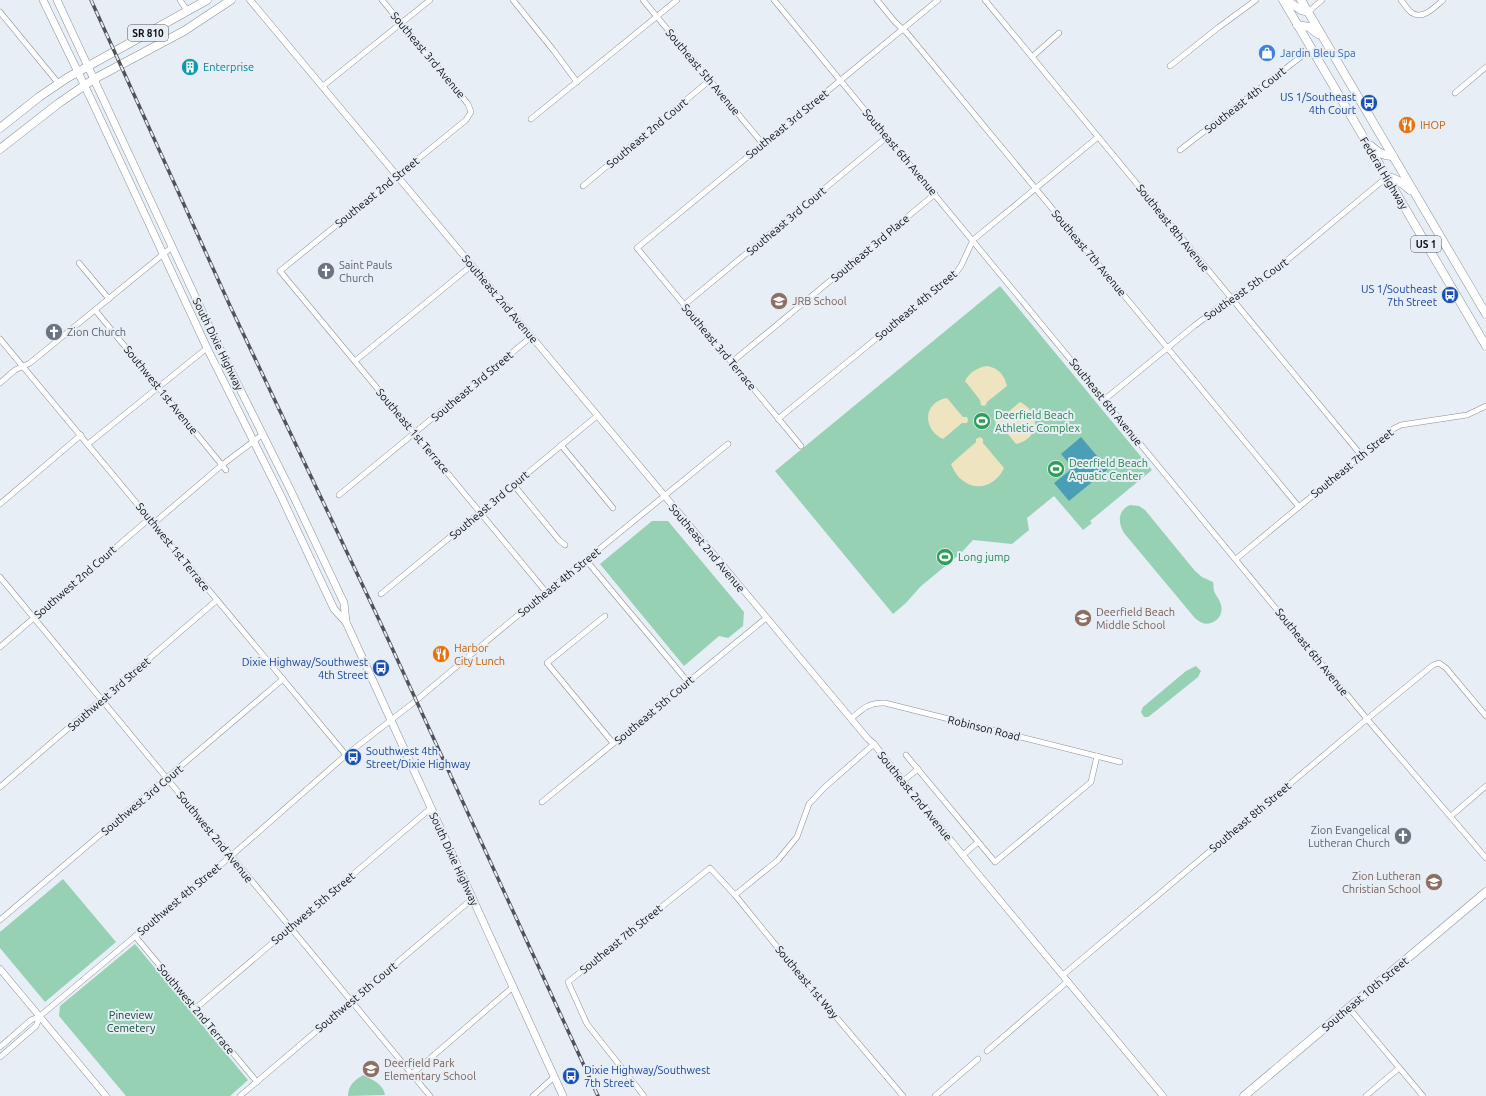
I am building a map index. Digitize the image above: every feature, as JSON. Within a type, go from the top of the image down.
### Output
[{"type":"main road","name":"South Dixie Highway","points":[[43,0],[78,71],[207,348],[254,440],[334,609],[346,622]]},
{"type":"main road","name":"South Dixie Highway","points":[[57,0],[215,339],[263,434],[344,603],[346,622],[563,1096]]},
{"type":"main road","name":"SR 810","points":[[0,128],[58,84],[78,71],[188,12],[207,0]]},
{"type":"main road","name":"SR 810","points":[[0,149],[59,103],[94,79],[184,31],[231,0]]},
{"type":"main road","name":"Federal Highway","points":[[1283,0],[1486,346]]},
{"type":"main road","points":[[1286,0],[1301,10],[1308,12]]},
{"type":"main road","name":"Federal Highway","points":[[1301,0],[1486,314]]},
{"type":"main road","points":[[1297,25],[1309,27],[1322,36]]},
{"type":"main road","points":[[1365,141],[1380,154],[1393,156]]},
{"type":"main road","points":[[1387,177],[1399,181],[1416,195]]},
{"type":"main road","name":"Southeast 10th Street","points":[[1244,1096],[1486,892]]},
{"type":"street","points":[[180,0],[188,12]]},
{"type":"street","name":"Southeast 2nd Avenue","points":[[250,0],[766,618],[868,739],[874,744],[903,782],[1163,1096]]},
{"type":"street","name":"Southeast 3rd Avenue","points":[[382,0],[468,104],[471,112]]},
{"type":"street","points":[[323,86],[430,0]]},
{"type":"street","points":[[513,0],[577,82]]},
{"type":"street","name":"Southeast 5th Avenue","points":[[643,0],[763,144]]},
{"type":"street","points":[[531,119],[677,0]]},
{"type":"street","name":"Southeast 6th Avenue","points":[[774,0],[1367,719],[1486,858]]},
{"type":"street","name":"Southeast 7th Avenue","points":[[877,0],[912,39],[1299,507]]},
{"type":"street","name":"Southeast 3rd Street","points":[[637,248],[938,0]]},
{"type":"street","name":"Southeast 8th Avenue","points":[[985,0],[1361,455]]},
{"type":"street","points":[[1170,66],[1256,0]]},
{"type":"street","points":[[1308,12],[1322,0]]},
{"type":"street","points":[[1401,0],[1412,13],[1420,15],[1426,14],[1443,0]]},
{"type":"street","points":[[0,12],[58,84]]},
{"type":"street","points":[[1032,56],[1060,33]]},
{"type":"street","name":"Southeast 4th Court","points":[[1180,150],[1311,49]]},
{"type":"street","points":[[1455,93],[1486,67]]},
{"type":"street","name":"Southeast 2nd Court","points":[[583,186],[710,80]]},
{"type":"street","name":"Southeast 2nd Street","points":[[280,271],[466,120],[471,112]]},
{"type":"street","name":"Southeast 3rd Court","points":[[684,305],[887,137]]},
{"type":"street","name":"Southeast 4th Street","points":[[778,419],[955,274],[961,266],[973,240],[1098,137]]},
{"type":"street","name":"Southeast 5th Court","points":[[1104,400],[1231,298],[1268,276],[1387,177]]},
{"type":"street","name":"Southeast 3rd Place","points":[[732,362],[935,194]]},
{"type":"street","points":[[0,383],[15,370],[30,364],[172,247]]},
{"type":"street","name":"Southeast 3rd Terrace","points":[[637,248],[801,446]]},
{"type":"street","points":[[79,262],[109,299]]},
{"type":"street","points":[[355,361],[472,265]]},
{"type":"street","name":"Southeast 1st Terrace","points":[[280,271],[546,592]]},
{"type":"street","name":"Southwest 1st Avenue","points":[[96,311],[224,468]]},
{"type":"street","name":"Southeast 3rd Street","points":[[339,495],[531,337]]},
{"type":"street","name":"Southwest 1st Terrace","points":[[0,339],[346,755]]},
{"type":"street","points":[[88,444],[207,348]]},
{"type":"street","name":"Southeast 7th Street","points":[[1236,559],[1384,436],[1401,425],[1467,414],[1486,406]]},
{"type":"street","name":"Southeast 3rd Court","points":[[381,594],[597,416]]},
{"type":"street","points":[[154,523],[224,468],[254,440],[263,434]]},
{"type":"street","points":[[0,504],[80,435]]},
{"type":"street","name":"Southeast 4th Street","points":[[390,720],[728,444]]},
{"type":"street","points":[[561,445],[614,508]]},
{"type":"street","points":[[513,484],[559,540],[565,545]]},
{"type":"street","name":"Southwest 2nd Court","points":[[0,647],[150,518]]},
{"type":"street","points":[[586,560],[688,682]]},
{"type":"street","name":"Southwest 2nd Avenue","points":[[0,577],[430,1096]]},
{"type":"street","name":"Southwest 3rd Street","points":[[0,787],[217,600]]},
{"type":"street","points":[[605,616],[547,663],[614,743]]},
{"type":"street","name":"Southeast 5th Court","points":[[542,802],[766,618]]},
{"type":"street","name":"Southeast 8th Street","points":[[1063,975],[1433,665],[1439,662],[1446,668],[1486,716]]},
{"type":"street","name":"Southwest 3rd Court","points":[[0,920],[283,679]]},
{"type":"street","name":"Robinson Road","points":[[851,719],[861,710],[876,702],[1120,762]]},
{"type":"street","name":"Southwest 4th Street","points":[[0,1047],[31,1020],[40,1016],[231,856],[346,755],[390,720]]},
{"type":"street","points":[[735,895],[778,860],[797,837],[809,804],[825,787],[874,744]]},
{"type":"street","points":[[906,755],[995,862],[1091,782],[1097,756]]},
{"type":"street","points":[[903,782],[918,769]]},
{"type":"street","points":[[1451,816],[1486,786]]},
{"type":"street","name":"Southwest 5th Street","points":[[196,1008],[431,808]]},
{"type":"street","points":[[963,855],[978,842]]},
{"type":"street","name":"Southeast 7th Street","points":[[644,1096],[587,1024],[568,982],[710,868]]},
{"type":"street","name":"Southeast 1st Way","points":[[710,868],[735,895],[787,960],[903,1096]]},
{"type":"street","name":"Southwest 5th Court","points":[[240,1096],[472,898]]},
{"type":"street","name":"Southwest 2nd Terrace","points":[[135,936],[257,1082]]},
{"type":"street","points":[[0,969],[106,1096]]},
{"type":"street","points":[[987,1051],[1068,981]]},
{"type":"street","points":[[412,1074],[513,987]]},
{"type":"street","points":[[1349,1008],[1423,1096]]},
{"type":"street","name":"Southwest 4th Street","points":[[0,1057],[36,1026],[40,1016]]},
{"type":"street","points":[[935,1096],[978,1059]]},
{"type":"street","points":[[1366,1096],[1399,1068]]},
{"type":"street","points":[[532,1096],[554,1077]]},
{"type":"green space","points":[[1000,286],[1152,470],[1090,521],[1092,523],[1083,530],[1054,496],[1027,518],[1029,530],[1012,544],[973,540],[961,553],[920,587],[906,603],[893,614],[775,471]]},
{"type":"green space","points":[[1130,505],[1139,506],[1145,510],[1195,571],[1202,577],[1213,582],[1215,594],[1222,609],[1217,620],[1206,624],[1196,619],[1124,533],[1120,518],[1123,510]]},
{"type":"green space","points":[[652,521],[668,521],[744,612],[743,626],[728,638],[719,636],[684,666],[600,564]]},
{"type":"green space","points":[[1196,666],[1201,671],[1198,677],[1148,717],[1144,717],[1141,712],[1143,707],[1186,671]]},
{"type":"green space","points":[[63,879],[116,942],[45,1002],[0,948],[0,932]]},
{"type":"green space","name":"Pineview Cemetery","points":[[135,944],[248,1080],[230,1096],[126,1096],[59,1016],[60,1006]]},
{"type":"green space","points":[[363,1075],[374,1080],[380,1085],[385,1095],[348,1096],[351,1086]]},
{"type":"sand","points":[[987,366],[1000,372],[1007,386],[984,406],[981,405],[980,400],[965,381],[974,371]]},
{"type":"sand","points":[[947,398],[963,417],[967,417],[968,420],[967,423],[962,423],[943,439],[936,435],[931,429],[928,416],[933,405],[939,400]]},
{"type":"sand","points":[[1020,402],[1027,406],[1032,412],[1035,425],[1030,437],[1016,444],[1000,424],[996,424],[995,421],[996,418],[1001,418]]},
{"type":"sand","points":[[980,437],[983,439],[983,443],[1004,468],[992,483],[984,486],[976,486],[962,480],[951,464],[976,442],[976,439]]},
{"type":"water","points":[[1081,437],[1108,469],[1069,501],[1054,483],[1073,468],[1061,454]]},
{"type":"railway","points":[[91,0],[231,308],[381,624],[598,1096]]},
{"type":"place","name":"Jardin Bleu Spa","points":[[1267,53]]},
{"type":"place","name":"Enterprise","points":[[190,67]]},
{"type":"place","name":"US 1/Southeast 4th Court","points":[[1369,103]]},
{"type":"place","name":"IHOP","points":[[1407,125]]},
{"type":"place","name":"Saint Pauls Church","points":[[326,271]]},
{"type":"place","name":"US 1/Southeast 7th Street","points":[[1450,295]]},
{"type":"place","name":"JRB School","points":[[779,301]]},
{"type":"place","name":"Zion Church","points":[[54,332]]},
{"type":"place","name":"Deerfield Beach Athletic Complex","points":[[982,421]]},
{"type":"place","name":"Deerfield Beach Aquatic Center","points":[[1056,469]]},
{"type":"place","name":"Long jump","points":[[945,557]]},
{"type":"place","name":"Deerfield Beach Middle School","points":[[1083,618]]},
{"type":"place","name":"Harbor City Lunch","points":[[441,654]]},
{"type":"place","name":"Dixie Highway/Southwest 4th Street","points":[[381,668]]},
{"type":"place","name":"Southwest 4th Street/Dixie Highway","points":[[353,757]]},
{"type":"place","name":"Zion Evangelical Lutheran Church","points":[[1403,836]]},
{"type":"place","name":"Zion Lutheran Christian School","points":[[1434,882]]},
{"type":"place","name":"Deerfield Park Elementary School","points":[[371,1069]]},
{"type":"place","name":"Dixie Highway/Southwest 7th Street","points":[[571,1076]]}]
